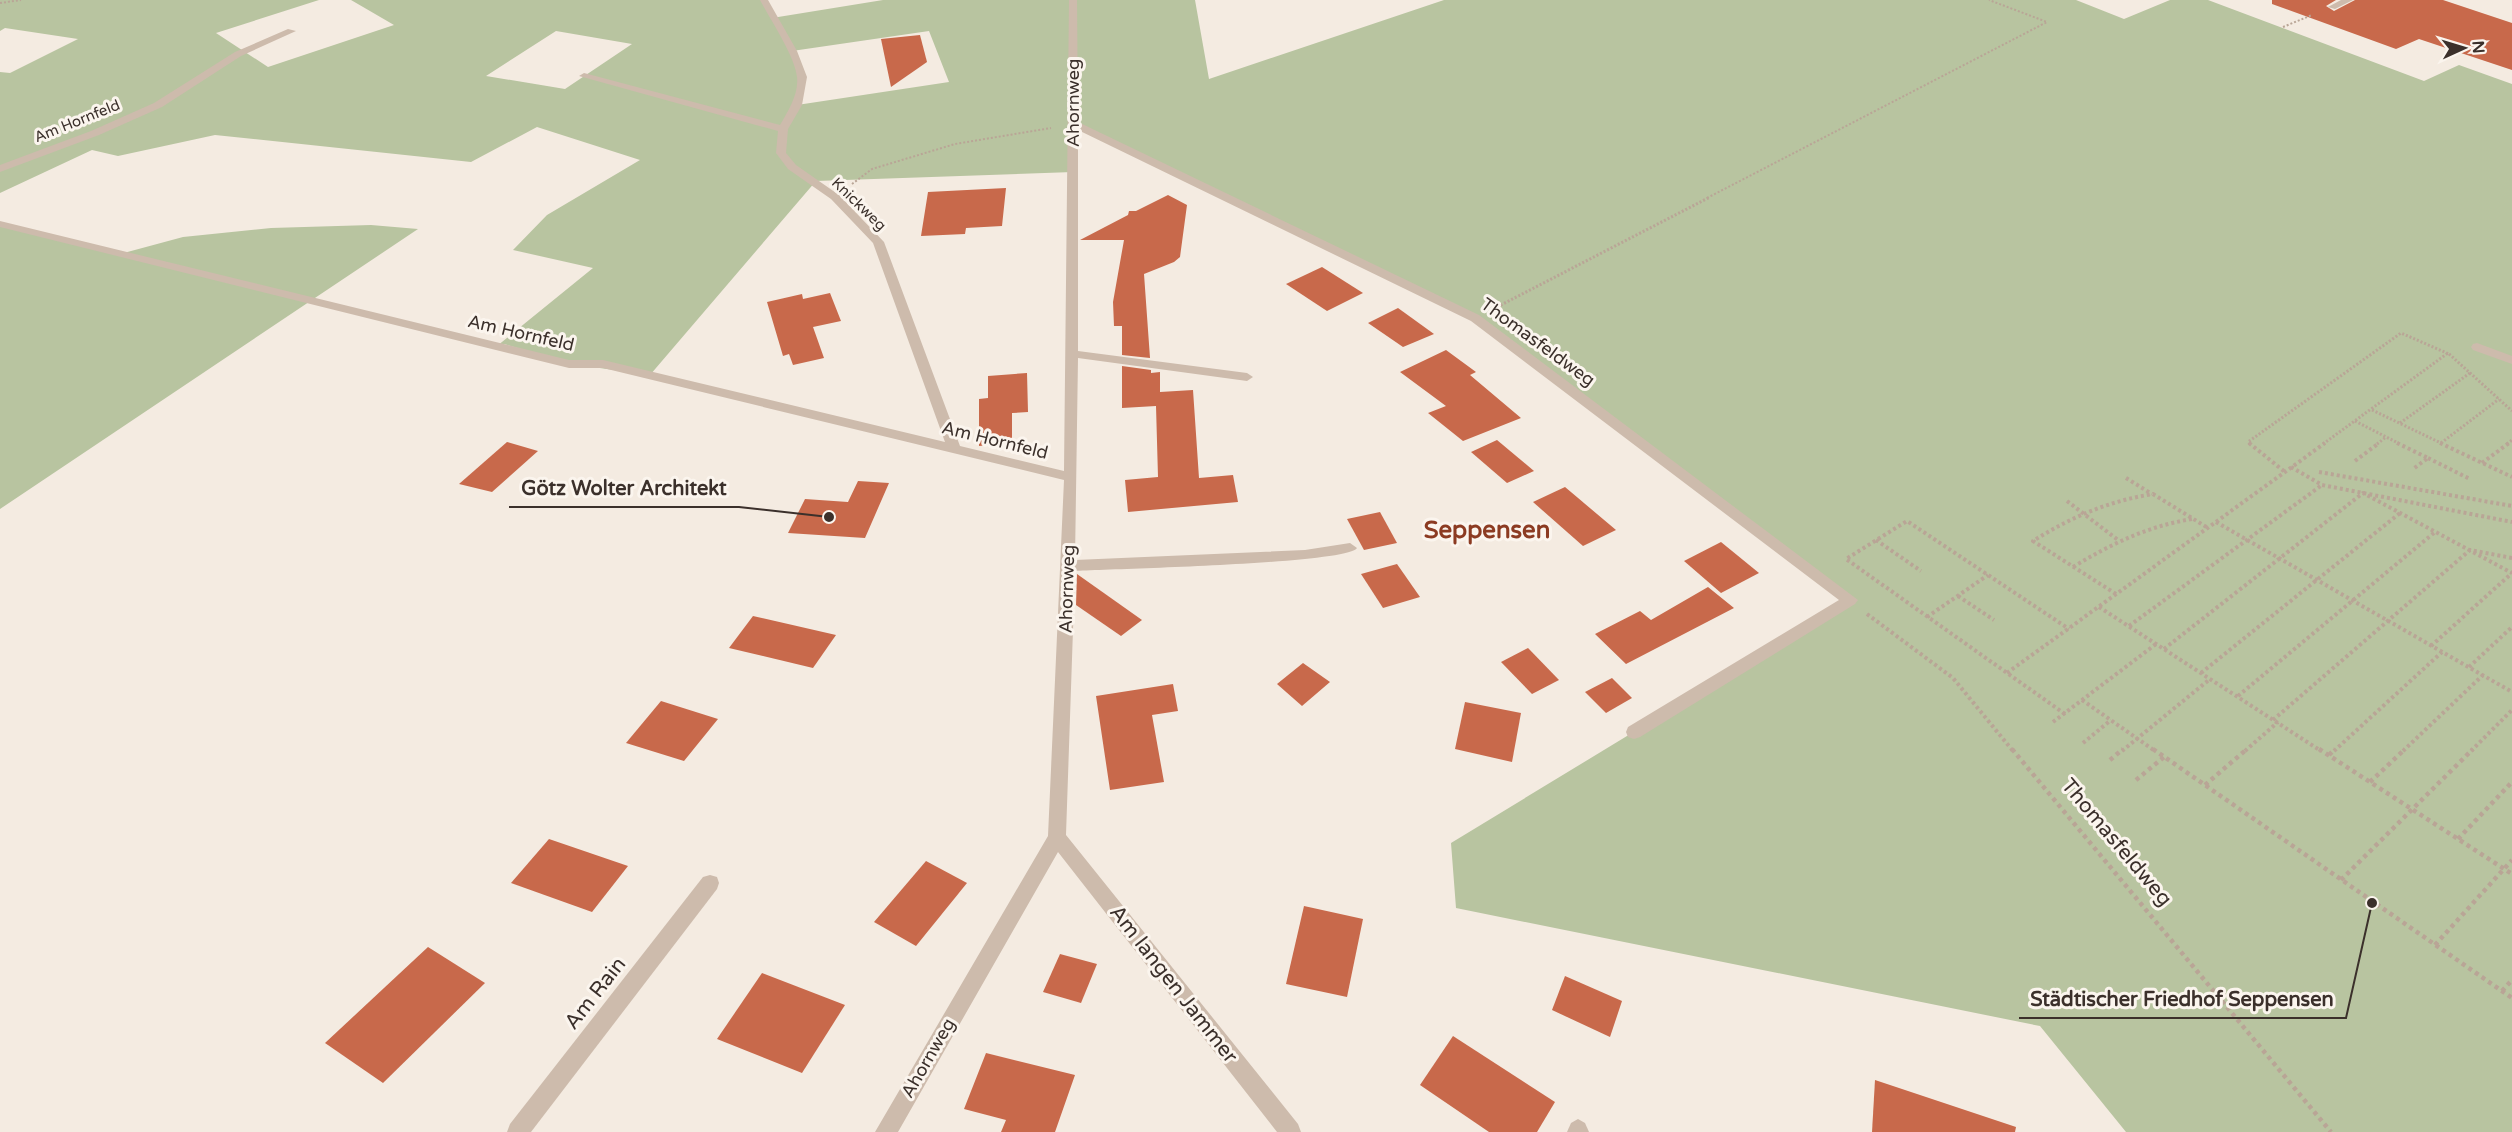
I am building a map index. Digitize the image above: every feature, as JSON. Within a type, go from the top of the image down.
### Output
[{"type":"street","points":[[584,76],[783,129],[797,105],[802,77],[792,51],[764,0]]},
{"type":"street","name":"Ahornweg","points":[[885,1132],[1057,837],[1071,477],[1073,0]]},
{"type":"street","points":[[2332,7],[2349,0]]},
{"type":"street","name":"Am Hornfeld","points":[[0,169],[95,133],[158,105],[238,54],[291,31]]},
{"type":"street","name":"Thomasfeldweg","points":[[1073,124],[1475,318],[1850,600]]},
{"type":"street","name":"Knickweg","points":[[783,129],[781,153],[792,167],[835,197],[878,242],[954,448]]},
{"type":"street","name":"Am Hornfeld","points":[[0,224],[569,364],[603,364],[1071,477]]},
{"type":"street","points":[[2477,347],[2512,360]]},
{"type":"street","points":[[1072,354],[1103,356],[1247,377]]},
{"type":"street","points":[[1068,566],[1305,555],[1350,548]]},
{"type":"street","points":[[1634,732],[1850,600]]},
{"type":"street","name":"Am langen Jammer","points":[[1057,837],[1290,1132]]},
{"type":"street","name":"Am Rain","points":[[518,1132],[710,883]]},
{"type":"path","points":[[0,3],[21,0]]},
{"type":"path","points":[[1475,318],[2047,22],[1989,0]]},
{"type":"path","points":[[2283,27],[2332,7]]},
{"type":"path","points":[[835,197],[872,169],[955,144],[1073,124]]},
{"type":"path","points":[[2285,472],[2248,442],[2401,333]]},
{"type":"path","points":[[2007,673],[2448,353],[2512,411]]},
{"type":"path","points":[[2400,423],[2470,374]]},
{"type":"path","points":[[2441,443],[2499,399]]},
{"type":"path","points":[[2372,410],[2512,477]]},
{"type":"path","points":[[2355,421],[2470,479]]},
{"type":"path","points":[[2355,460],[2386,437]]},
{"type":"path","points":[[2482,462],[2512,440]]},
{"type":"path","points":[[2412,469],[2428,458]]},
{"type":"path","points":[[2291,467],[2322,485],[2512,522]]},
{"type":"path","points":[[2319,472],[2512,506]]},
{"type":"path","points":[[2126,478],[2208,528]]},
{"type":"path","points":[[2129,626],[2322,485]]},
{"type":"path","points":[[2363,493],[2512,573],[2431,645]]},
{"type":"path","points":[[2164,649],[2363,493]]},
{"type":"path","points":[[2116,594],[2033,541],[2056,526],[2083,513],[2113,502],[2153,494]]},
{"type":"path","points":[[2067,501],[2118,540]]},
{"type":"path","points":[[2201,673],[2400,513]]},
{"type":"path","points":[[2073,567],[2118,540],[2150,526],[2193,519]]},
{"type":"path","points":[[2065,714],[1846,559],[1907,521],[2069,628]]},
{"type":"path","points":[[2216,522],[2512,691]]},
{"type":"path","points":[[2238,696],[2435,532]]},
{"type":"path","points":[[1876,540],[1921,571]]},
{"type":"path","points":[[2470,550],[2512,558]]},
{"type":"path","points":[[2205,785],[2470,550]]},
{"type":"path","points":[[1927,616],[1988,575]]},
{"type":"path","points":[[1958,596],[1994,620]]},
{"type":"path","name":"Thomasfeldweg","points":[[1850,600],[1953,678],[2331,1132]]},
{"type":"path","points":[[2099,607],[2512,874]]},
{"type":"path","points":[[2469,667],[2512,627]]},
{"type":"path","points":[[2053,722],[2156,644]]},
{"type":"path","points":[[2329,755],[2442,652]]},
{"type":"path","points":[[2370,782],[2483,675]]},
{"type":"path","points":[[2110,760],[2210,678]]},
{"type":"path","points":[[2082,700],[2512,998]]},
{"type":"path","points":[[2341,880],[2512,710]]},
{"type":"path","points":[[2083,743],[2111,720]]},
{"type":"path","points":[[2136,780],[2164,757]]},
{"type":"path","points":[[2458,839],[2512,782]]},
{"type":"path","points":[[2434,945],[2512,860]]},
{"type":"path","points":[[2502,991],[2512,980]]},
{"type":"green space","points":[[0,0],[319,0],[216,33],[268,67],[394,25],[351,0],[763,0],[772,18],[883,0],[1195,0],[1209,79],[1444,0],[2076,0],[2124,19],[2170,0],[2208,0],[2424,81],[2459,65],[2512,84],[2512,1132],[2126,1132],[2040,1026],[1456,908],[1451,843],[1849,601],[1475,318],[1073,125],[1073,172],[816,181],[650,375],[571,364],[504,344],[497,346],[593,268],[513,250],[547,215],[640,160],[537,127],[471,162],[215,135],[118,156],[92,150],[0,193],[0,72],[10,73],[78,39],[5,28],[0,31]],"holes":[[[556,31],[632,44],[565,89],[486,76]],[[929,31],[949,82],[797,105],[802,77],[792,51]]]},
{"type":"green space","points":[[0,224],[120,254],[183,237],[271,228],[371,225],[418,229],[0,509]]},
{"type":"building","points":[[2272,0],[2336,0],[2326,6],[2334,11],[2355,0],[2443,0],[2512,23],[2512,70],[2419,39],[2396,49],[2272,4]]},
{"type":"building","points":[[920,35],[927,62],[891,87],[881,39]]},
{"type":"building","points":[[1006,188],[1002,226],[966,228],[965,234],[921,236],[928,192]]},
{"type":"building","points":[[1168,195],[1187,205],[1180,257],[1174,262],[1144,274],[1150,358],[1122,355],[1122,326],[1114,326],[1113,302],[1124,240],[1080,240],[1128,215],[1129,211],[1136,211]]},
{"type":"building","points":[[1322,267],[1363,293],[1327,311],[1286,284]]},
{"type":"building","points":[[830,293],[841,321],[813,327],[824,358],[793,365],[789,354],[783,356],[767,302],[802,294],[803,299]]},
{"type":"building","points":[[1398,308],[1434,334],[1403,347],[1368,323]]},
{"type":"building","points":[[1446,350],[1476,372],[1470,375],[1521,418],[1463,441],[1428,413],[1446,406],[1400,372]]},
{"type":"building","points":[[1122,366],[1151,370],[1151,373],[1160,372],[1160,392],[1193,390],[1199,478],[1233,475],[1238,502],[1128,512],[1125,480],[1158,477],[1156,406],[1122,408]]},
{"type":"building","points":[[1027,373],[1028,412],[1012,413],[1012,443],[979,446],[979,399],[988,398],[988,376]]},
{"type":"building","points":[[1497,440],[1534,471],[1507,483],[1471,452]]},
{"type":"building","points":[[507,442],[538,451],[492,492],[459,484]]},
{"type":"building","points":[[858,481],[889,483],[865,538],[788,533],[805,499],[848,502]]},
{"type":"building","points":[[1565,487],[1616,530],[1583,546],[1533,502]]},
{"type":"building","points":[[1380,512],[1397,543],[1364,550],[1347,519]]},
{"type":"building","points":[[1721,542],[1759,573],[1721,593],[1684,561]]},
{"type":"building","points":[[1397,564],[1420,597],[1383,608],[1361,574]]},
{"type":"building","points":[[1077,574],[1142,620],[1121,636],[1076,605]]},
{"type":"building","points":[[1708,587],[1734,608],[1626,664],[1595,634],[1640,611],[1651,620]]},
{"type":"building","points":[[753,616],[836,635],[813,668],[729,648]]},
{"type":"building","points":[[1528,648],[1559,680],[1532,694],[1501,662]]},
{"type":"building","points":[[1303,663],[1330,682],[1302,706],[1277,684]]},
{"type":"building","points":[[1612,678],[1632,698],[1606,713],[1585,692]]},
{"type":"building","points":[[1173,684],[1178,711],[1152,715],[1164,782],[1110,790],[1096,696]]},
{"type":"building","points":[[661,701],[718,719],[684,761],[626,743]]},
{"type":"building","points":[[1465,702],[1521,713],[1512,762],[1455,749]]},
{"type":"building","points":[[549,839],[628,866],[592,912],[511,883]]},
{"type":"building","points":[[926,861],[967,883],[916,946],[874,922]]},
{"type":"building","points":[[1304,906],[1363,919],[1347,997],[1286,984]]},
{"type":"building","points":[[428,947],[485,983],[383,1083],[325,1043]]},
{"type":"building","points":[[1060,954],[1097,964],[1081,1003],[1043,992]]},
{"type":"building","points":[[762,973],[845,1005],[802,1073],[717,1039]]},
{"type":"building","points":[[1565,976],[1622,1001],[1610,1037],[1552,1010]]},
{"type":"building","points":[[1453,1036],[1555,1102],[1537,1132],[1489,1132],[1420,1085]]},
{"type":"building","points":[[986,1053],[1075,1075],[1055,1132],[1001,1132],[1006,1120],[964,1109]]},
{"type":"building","points":[[1875,1080],[2016,1127],[2015,1132],[1872,1132]]},
{"type":"place","name":"Götz Wolter Architekt","points":[[829,517]]},
{"type":"place","name":"Städtischer Friedhof Seppensen","points":[[2372,903]]},
{"type":"district","name":"Seppensen","points":[[1487,530]]}]
